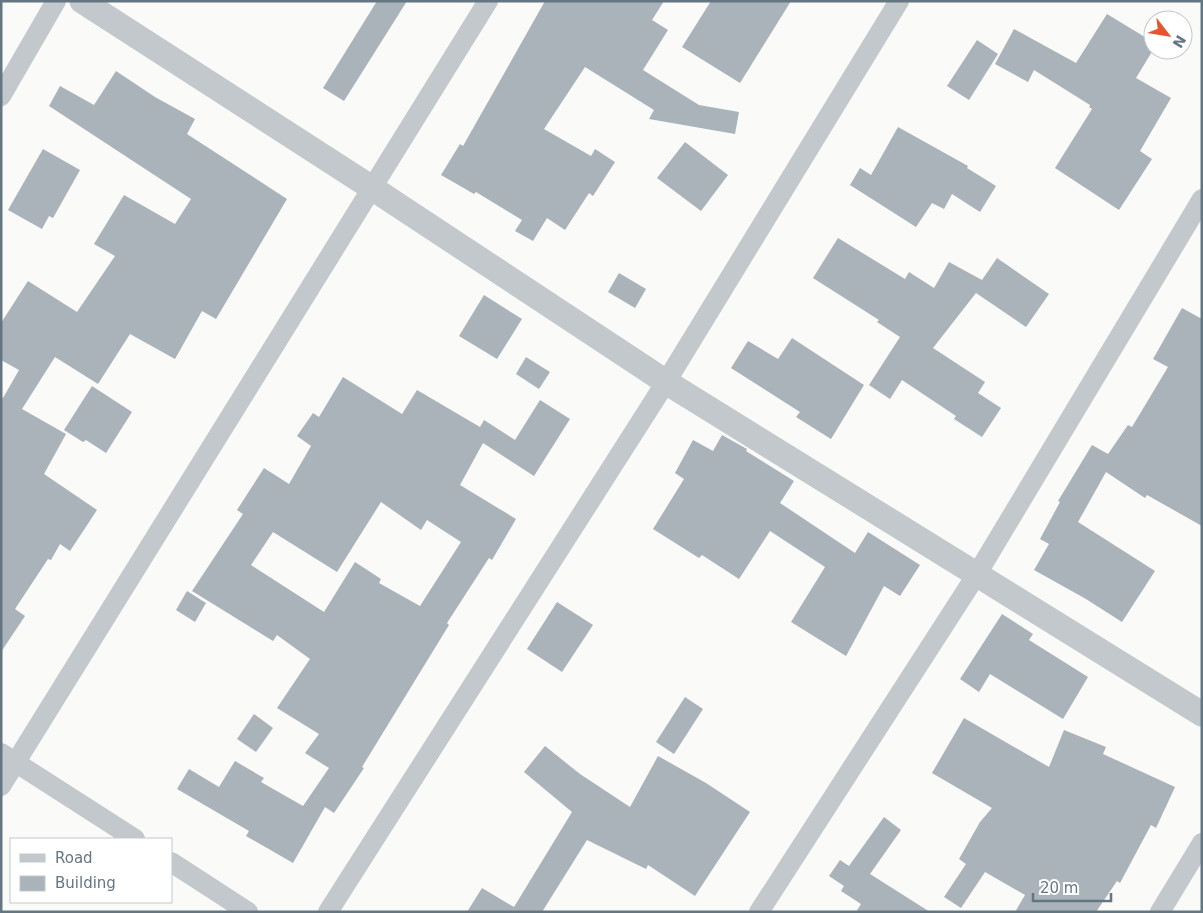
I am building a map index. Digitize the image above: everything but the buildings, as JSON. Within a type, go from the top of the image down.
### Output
[{"type":"street","points":[[1,96],[56,1]]},
{"type":"street","points":[[82,1],[372,188],[666,382],[1202,714]]},
{"type":"street","points":[[1,786],[9,758],[372,188],[488,1]]},
{"type":"street","points":[[328,912],[666,382],[899,1]]},
{"type":"street","points":[[759,912],[977,574],[1202,199]]},
{"type":"street","points":[[9,758],[133,838]]},
{"type":"street","points":[[1160,912],[1202,843]]},
{"type":"street","points":[[172,863],[248,912]]}]
